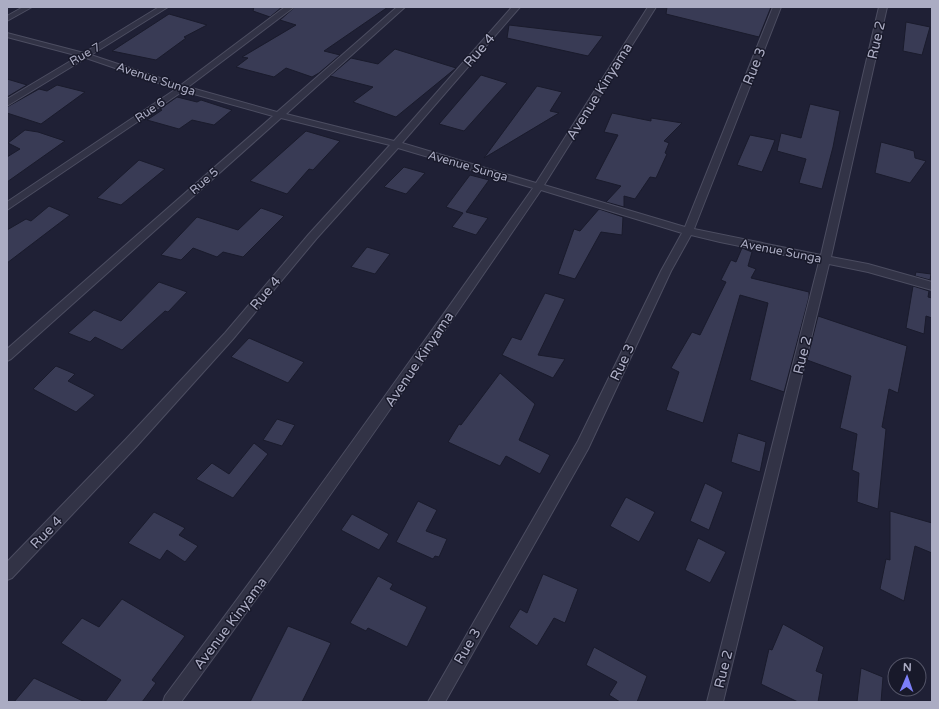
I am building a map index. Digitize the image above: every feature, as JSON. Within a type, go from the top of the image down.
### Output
[{"type":"street","points":[[7,19],[28,7]]},
{"type":"street","name":"Rue 7","points":[[7,103],[164,7]]},
{"type":"street","name":"Rue 6","points":[[7,207],[182,88],[290,7]]},
{"type":"street","name":"Rue 5","points":[[7,356],[401,7]]},
{"type":"street","name":"Rue 4","points":[[7,573],[131,444],[229,336],[313,236],[427,110],[516,7]]},
{"type":"street","name":"Avenue Kinyama","points":[[171,702],[268,572],[380,415],[539,186],[652,7]]},
{"type":"street","name":"Rue 3","points":[[436,702],[583,445],[666,271],[688,232],[778,7]]},
{"type":"street","name":"Rue 2","points":[[715,702],[825,260],[884,7]]},
{"type":"street","name":"Avenue Sunga","points":[[7,35],[84,56],[182,88],[279,115],[395,144],[688,232],[720,240],[868,268],[932,286]]},
{"type":"building","points":[[254,7],[282,7],[270,17],[253,11]]},
{"type":"building","points":[[295,7],[388,7],[324,51],[340,55],[312,77],[286,68],[274,77],[236,67],[248,58],[242,57],[296,25],[280,20]]},
{"type":"building","points":[[667,7],[771,7],[759,37],[666,14]]},
{"type":"building","points":[[169,14],[207,25],[184,37],[186,38],[156,60],[112,51]]},
{"type":"building","points":[[906,22],[930,27],[922,55],[903,51]]},
{"type":"building","points":[[509,25],[603,36],[588,56],[507,38]]},
{"type":"building","points":[[395,49],[456,68],[396,117],[353,102],[373,87],[330,76],[351,58],[378,64]]},
{"type":"building","points":[[481,75],[507,83],[464,131],[439,124]]},
{"type":"building","points":[[7,79],[27,85],[7,97]]},
{"type":"building","points":[[57,85],[85,92],[41,124],[7,113],[7,107],[39,89],[47,91]]},
{"type":"building","points":[[537,86],[562,92],[550,111],[559,113],[484,158]]},
{"type":"building","points":[[177,97],[197,102],[201,100],[232,110],[214,125],[192,120],[179,129],[147,120]]},
{"type":"building","points":[[810,104],[840,111],[833,147],[822,189],[799,183],[806,159],[777,151],[781,133],[801,138]]},
{"type":"building","points":[[612,113],[651,121],[651,118],[682,123],[664,141],[669,143],[665,153],[667,154],[656,178],[650,177],[635,199],[624,196],[624,207],[606,202],[621,186],[595,179],[618,135],[604,132]]},
{"type":"building","points":[[25,130],[38,132],[65,141],[7,182],[7,157],[20,149],[8,143]]},
{"type":"building","points":[[306,131],[340,141],[313,170],[309,169],[287,194],[250,181]]},
{"type":"building","points":[[750,135],[775,140],[762,172],[737,165]]},
{"type":"building","points":[[881,142],[914,151],[915,158],[926,161],[910,183],[875,173]]},
{"type":"building","points":[[139,160],[165,169],[121,205],[97,198]]},
{"type":"building","points":[[404,167],[425,173],[406,194],[384,187]]},
{"type":"building","points":[[470,175],[489,180],[466,212],[488,218],[476,235],[452,227],[463,213],[446,207]]},
{"type":"building","points":[[49,206],[70,215],[7,263],[7,230],[26,219],[31,221]]},
{"type":"building","points":[[261,208],[284,216],[243,257],[223,252],[217,257],[193,248],[181,260],[161,255],[197,217],[238,230]]},
{"type":"building","points":[[599,209],[623,217],[622,235],[601,232],[575,279],[558,274],[574,229],[580,231]]},
{"type":"building","points":[[367,247],[390,254],[375,274],[351,267]]},
{"type":"building","points":[[742,248],[752,252],[748,266],[756,269],[751,278],[809,292],[809,297],[784,392],[750,380],[768,303],[740,295],[703,423],[666,410],[679,372],[671,368],[692,332],[700,335],[726,282],[721,280],[731,260],[736,262]]},
{"type":"building","points":[[916,272],[931,274],[930,280],[915,276]]},
{"type":"building","points":[[159,282],[187,292],[168,312],[165,311],[122,350],[95,337],[90,342],[68,333],[94,310],[121,321]]},
{"type":"building","points":[[913,286],[929,291],[928,297],[932,298],[932,318],[926,316],[924,334],[906,328]]},
{"type":"building","points":[[545,293],[565,299],[538,355],[565,359],[553,378],[502,355],[512,337],[521,340]]},
{"type":"building","points":[[818,316],[907,346],[898,393],[889,389],[882,427],[886,429],[878,509],[857,502],[859,473],[852,470],[857,434],[840,428],[851,376],[807,360]]},
{"type":"building","points":[[249,338],[304,362],[288,383],[231,357]]},
{"type":"building","points":[[56,366],[75,374],[68,381],[95,395],[76,412],[33,389]]},
{"type":"building","points":[[500,373],[535,404],[519,440],[550,455],[540,474],[506,456],[500,466],[448,442],[459,424],[461,425]]},
{"type":"building","points":[[277,419],[295,425],[282,446],[263,440]]},
{"type":"building","points":[[738,433],[766,442],[760,472],[731,462]]},
{"type":"building","points":[[254,443],[268,454],[233,498],[196,479],[212,463],[229,474]]},
{"type":"building","points":[[705,483],[723,492],[709,530],[690,521]]},
{"type":"building","points":[[626,497],[655,512],[639,542],[610,526]]},
{"type":"building","points":[[418,501],[437,510],[426,531],[447,539],[439,557],[435,556],[433,559],[396,542]]},
{"type":"building","points":[[890,511],[932,523],[932,553],[915,546],[904,601],[880,589],[886,559],[890,560]]},
{"type":"building","points":[[154,512],[185,528],[179,535],[198,546],[185,562],[167,550],[160,560],[128,543]]},
{"type":"building","points":[[352,514],[389,534],[379,550],[341,530]]},
{"type":"building","points":[[698,538],[726,552],[710,583],[685,570]]},
{"type":"building","points":[[543,574],[578,589],[565,623],[554,618],[537,646],[509,627],[520,609],[527,613]]},
{"type":"building","points":[[378,576],[393,584],[390,589],[427,607],[407,647],[368,628],[366,631],[350,623]]},
{"type":"building","points":[[122,599],[185,636],[152,680],[156,683],[142,702],[105,702],[121,680],[61,643],[82,618],[99,627]]},
{"type":"building","points":[[783,624],[824,647],[816,671],[823,674],[818,702],[798,702],[761,684],[769,649],[772,650]]},
{"type":"building","points":[[288,626],[331,643],[302,702],[250,702]]},
{"type":"building","points":[[594,647],[647,676],[637,702],[620,702],[609,695],[617,682],[586,665]]},
{"type":"building","points":[[861,668],[883,677],[881,702],[857,702]]},
{"type":"building","points":[[34,678],[85,702],[14,702]]}]
